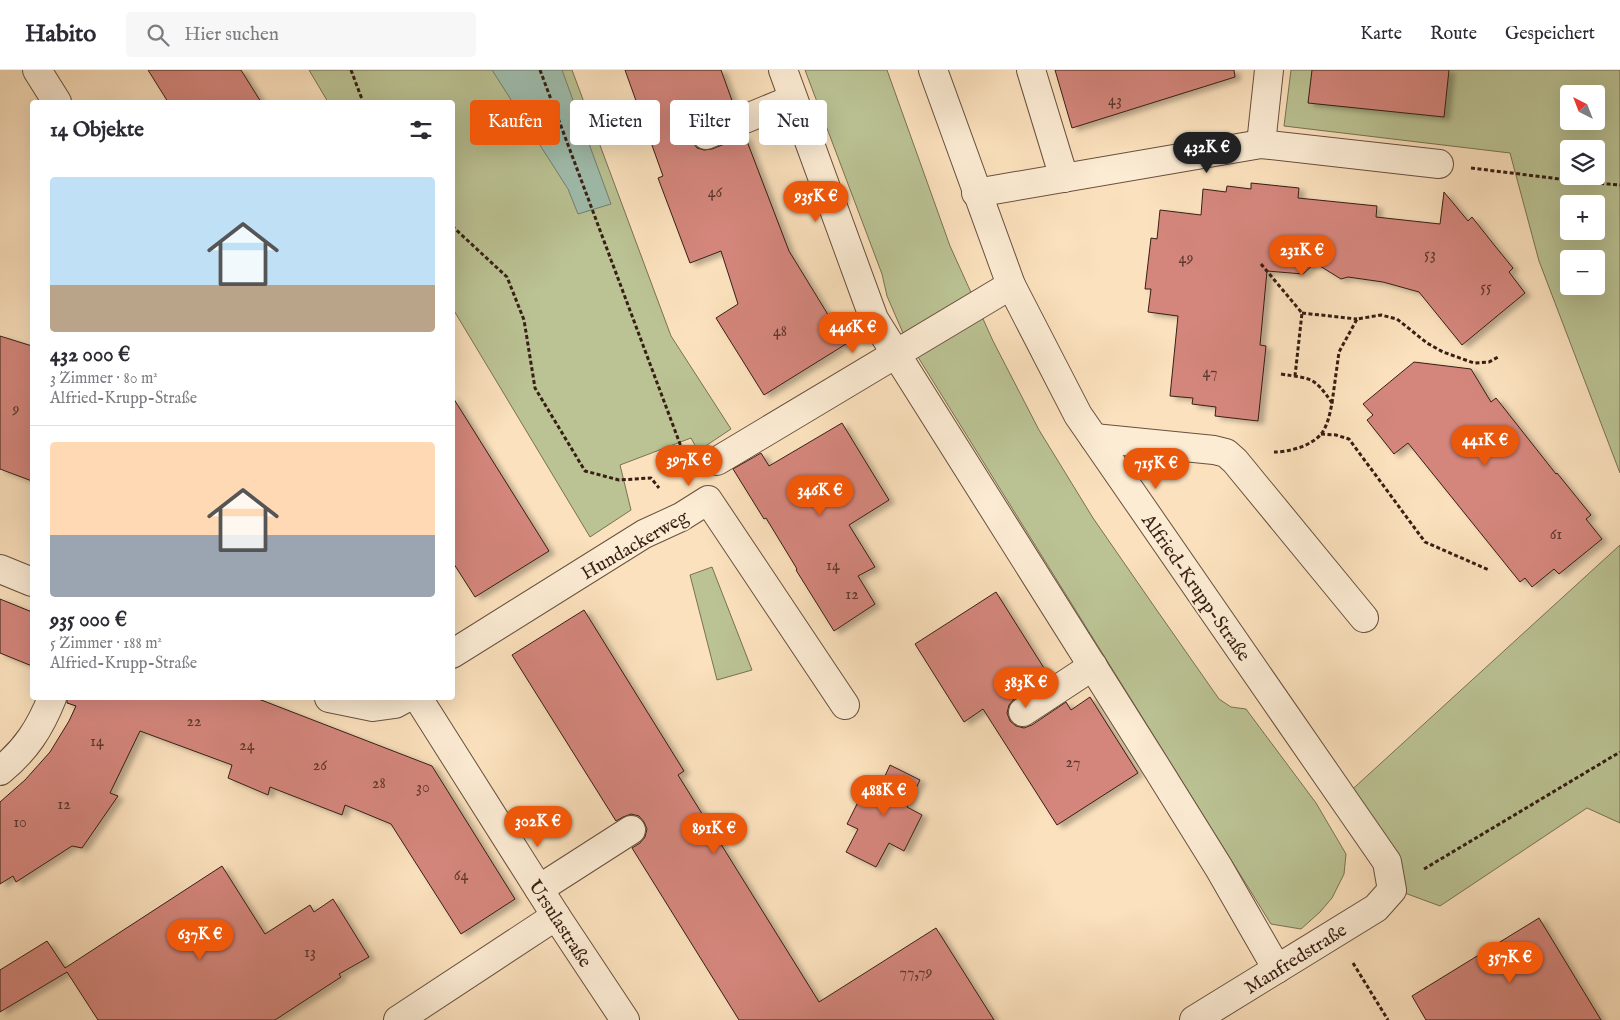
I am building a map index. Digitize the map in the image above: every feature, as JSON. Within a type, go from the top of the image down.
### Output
[{"type":"street","points":[[37,70],[56,100]]},
{"type":"street","points":[[783,70],[874,319],[1219,868],[1277,969]]},
{"type":"street","name":"Alfried-Krupp-Straße","points":[[933,70],[976,193],[1011,285],[1078,415],[1387,862],[1392,890]]},
{"type":"street","points":[[1031,70],[1064,178]]},
{"type":"street","points":[[1261,144],[1269,70]]},
{"type":"street","points":[[749,117],[793,99]]},
{"type":"street","points":[[976,193],[1261,144],[1439,164]]},
{"type":"street","points":[[717,461],[1011,285]]},
{"type":"street","points":[[1094,438],[1214,450],[1226,453],[1236,461],[1364,618]]},
{"type":"street","name":"Hundackerweg","points":[[455,652],[644,534],[681,517],[708,500],[845,705]]},
{"type":"street","points":[[0,570],[30,581]]},
{"type":"street","points":[[1023,712],[1093,666]]},
{"type":"street","points":[[0,771],[15,758],[42,722],[51,700]]},
{"type":"street","points":[[339,700],[373,707],[395,704],[402,700]]},
{"type":"street","name":"Ursulastraße","points":[[419,700],[556,916],[625,1020]]},
{"type":"street","points":[[539,889],[631,830]]},
{"type":"street","name":"Manfredstraße","points":[[1194,1020],[1376,908],[1392,890]]},
{"type":"street","points":[[398,1020],[556,916]]},
{"type":"path","points":[[351,70],[362,100]]},
{"type":"path","points":[[540,70],[684,454]]},
{"type":"path","points":[[1439,164],[1620,185]]},
{"type":"path","points":[[455,229],[507,277],[524,320],[535,388],[585,471],[619,480],[651,478],[681,517]]},
{"type":"path","points":[[1260,264],[1302,313],[1358,319],[1381,315],[1396,320],[1443,352],[1474,363],[1489,362],[1498,358]]},
{"type":"path","points":[[1295,376],[1302,313]]},
{"type":"path","points":[[1226,453],[1282,452],[1303,447],[1321,434],[1329,418],[1339,352],[1358,319]]},
{"type":"path","points":[[1281,374],[1310,379],[1321,386],[1332,403]]},
{"type":"path","points":[[1321,434],[1336,435],[1349,439],[1424,542],[1489,570]]},
{"type":"path","points":[[1392,890],[1438,860],[1620,752]]},
{"type":"path","points":[[1353,962],[1388,1020]]},
{"type":"green space","points":[[309,70],[572,70],[583,100],[570,100],[570,145],[600,145],[671,336],[731,429],[698,451],[691,438],[620,465],[631,510],[590,537],[455,312],[455,100],[327,100]]},
{"type":"green space","points":[[805,70],[887,70],[950,246],[993,341],[1039,430],[1093,518],[1219,699],[1231,707],[1246,709],[1316,803],[1346,854],[1344,874],[1332,898],[1301,929],[1271,924],[903,333],[887,296],[882,274],[827,128],[827,100],[816,100]]},
{"type":"green space","points":[[1291,70],[1620,70],[1620,473],[1539,261],[1510,153],[1284,126]]},
{"type":"green space","points":[[1620,545],[1620,823],[1587,808],[1440,906],[1394,889],[1345,796]]},
{"type":"green space","points":[[712,567],[752,670],[717,680],[690,575]]},
{"type":"shaded area","points":[[492,70],[562,70],[573,100],[570,100],[570,145],[589,145],[611,204],[578,214],[568,189],[540,145],[560,145],[560,100],[511,100]]},
{"type":"building","points":[[148,70],[241,70],[260,100],[167,100]]},
{"type":"building","points":[[625,70],[721,70],[732,100],[670,100],[670,145],[695,145],[697,148],[704,150],[722,145],[748,145],[789,251],[846,344],[764,395],[716,318],[738,304],[721,251],[690,263],[658,178],[663,176],[652,145],[660,145],[660,100],[636,100]]},
{"type":"building","points":[[1055,70],[1234,70],[1235,77],[1072,128]]},
{"type":"building","points":[[1312,70],[1449,70],[1444,117],[1308,103]]},
{"type":"building","points":[[1251,183],[1299,188],[1298,198],[1377,206],[1376,217],[1440,224],[1444,192],[1468,221],[1472,217],[1513,268],[1509,272],[1525,293],[1462,345],[1419,292],[1383,282],[1348,277],[1341,279],[1315,263],[1303,274],[1267,271],[1260,345],[1266,346],[1258,421],[1215,416],[1216,407],[1192,404],[1193,398],[1170,396],[1178,316],[1148,312],[1151,289],[1145,289],[1151,238],[1157,239],[1160,210],[1201,215],[1203,189],[1226,192],[1227,186],[1251,189]]},
{"type":"building","points":[[0,336],[30,345],[30,480],[0,469]]},
{"type":"building","points":[[1414,362],[1471,369],[1491,402],[1496,398],[1591,515],[1586,519],[1602,539],[1559,574],[1554,569],[1532,587],[1525,578],[1520,582],[1408,443],[1394,454],[1367,420],[1373,415],[1363,404]]},
{"type":"building","points":[[455,401],[549,551],[475,597],[455,566]]},
{"type":"building","points":[[842,423],[889,500],[849,525],[875,567],[858,576],[875,604],[834,631],[766,518],[764,519],[733,469],[761,453],[769,466]]},
{"type":"building","points":[[996,592],[1049,676],[1014,699],[1009,705],[1007,713],[1010,721],[1016,726],[1024,728],[1032,725],[1066,702],[1071,710],[1090,697],[1138,773],[1057,825],[983,709],[964,722],[915,644]]},
{"type":"building","points":[[0,599],[30,611],[30,665],[0,653]]},
{"type":"building","points":[[584,610],[684,771],[678,775],[819,1002],[936,928],[994,1020],[739,1020],[632,848],[645,837],[647,829],[644,822],[639,816],[631,814],[616,821],[512,655]]},
{"type":"building","points":[[67,700],[261,700],[432,766],[515,899],[461,934],[391,824],[345,805],[342,815],[270,787],[268,795],[228,778],[232,765],[140,731],[110,793],[118,796],[82,848],[72,846],[16,882],[13,876],[0,884],[0,802],[25,780],[50,752],[76,706],[67,703]]},
{"type":"building","points":[[890,765],[920,780],[907,807],[922,815],[904,851],[889,843],[876,867],[846,852],[858,829],[847,824],[867,784],[879,789]]},
{"type":"building","points":[[222,866],[265,934],[310,905],[314,912],[333,899],[369,957],[339,974],[341,977],[275,1020],[98,1020],[67,972],[0,1012],[0,970],[47,941],[65,968]]},
{"type":"building","points":[[1539,918],[1601,1020],[1426,1020],[1412,996]]}]
